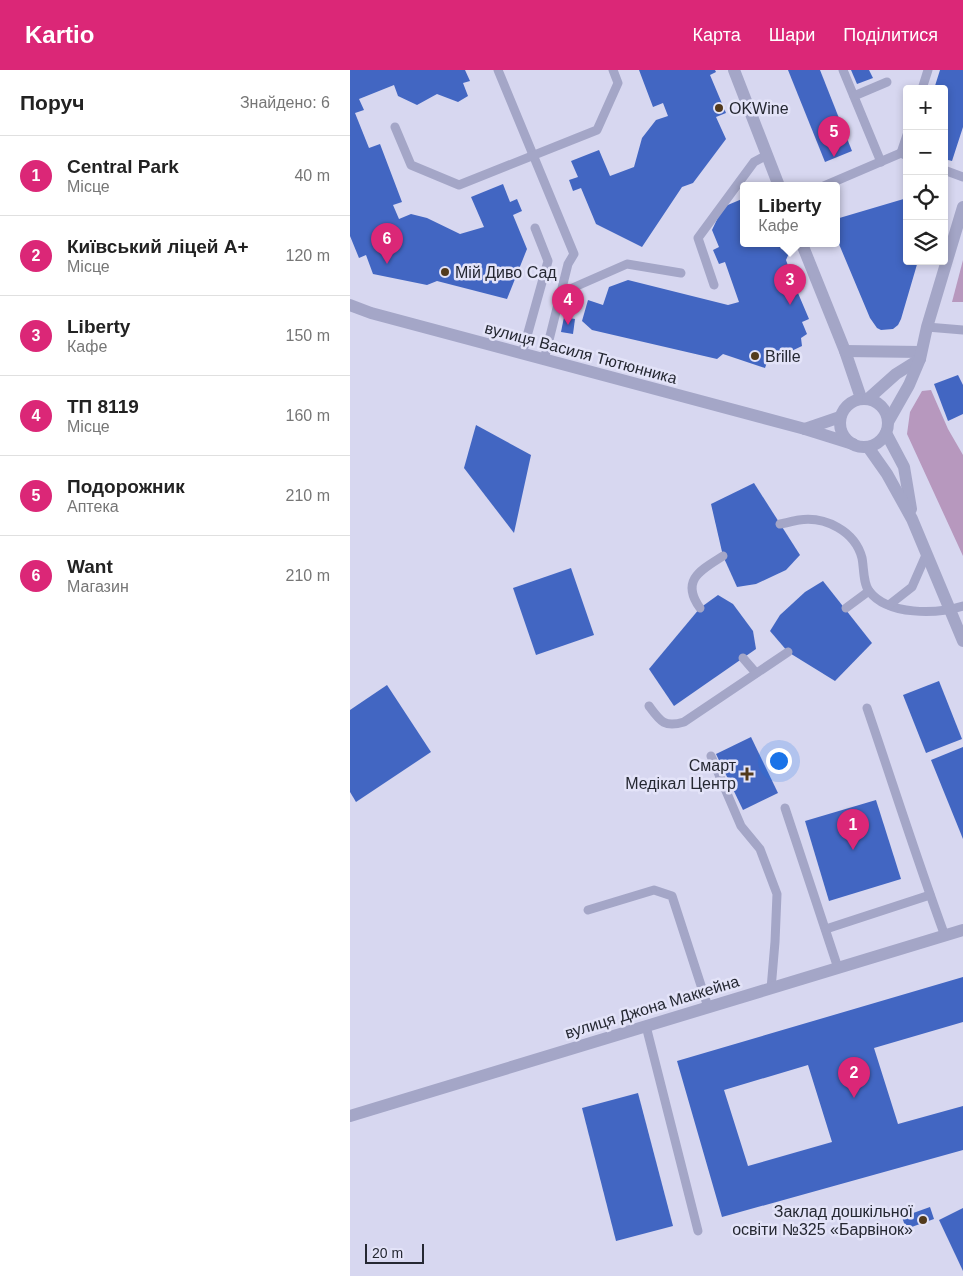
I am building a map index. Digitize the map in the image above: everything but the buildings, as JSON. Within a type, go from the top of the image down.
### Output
[{"type":"street","points":[[734,70],[777,182]]},
{"type":"street","points":[[912,519],[904,467],[887,428],[887,414],[876,401],[865,399],[854,400],[840,417],[842,433],[846,440],[853,444],[860,447],[868,447],[882,440],[887,428],[909,385],[920,356],[963,207]]},
{"type":"street","points":[[803,247],[865,399]]},
{"type":"street","name":"вулиця Василя Тютюнника","points":[[350,304],[371,313],[853,444]]},
{"type":"street","points":[[845,351],[920,356]]},
{"type":"street","points":[[865,399],[920,356]]},
{"type":"street","points":[[805,430],[840,417]]},
{"type":"street","points":[[868,447],[887,474],[912,519],[963,640]]},
{"type":"street","name":"вулиця Джона Маккейна","points":[[350,1116],[963,930]]},
{"type":"lane","points":[[498,70],[574,254],[568,264],[544,360]]},
{"type":"lane","points":[[395,127],[411,165],[458,185],[596,130],[618,83],[613,70]]},
{"type":"lane","points":[[843,70],[881,162]]},
{"type":"lane","points":[[923,85],[928,70]]},
{"type":"lane","points":[[854,96],[887,82]]},
{"type":"lane","points":[[834,182],[903,154]]},
{"type":"lane","points":[[714,285],[698,238],[754,162],[767,155]]},
{"type":"lane","points":[[948,171],[963,177]]},
{"type":"lane","points":[[522,354],[548,261],[535,228]]},
{"type":"lane","points":[[561,293],[627,264],[681,273]]},
{"type":"lane","points":[[927,327],[963,330]]},
{"type":"lane","points":[[780,524],[801,520],[824,522],[840,528],[854,540],[861,554],[865,582],[869,591],[878,599],[889,604],[918,612],[950,610],[963,606]]},
{"type":"lane","points":[[889,604],[912,587],[926,555]]},
{"type":"lane","points":[[700,608],[694,601],[693,579],[700,570],[723,556]]},
{"type":"lane","points":[[846,608],[869,591]]},
{"type":"lane","points":[[649,706],[659,720],[666,724],[675,725],[684,722],[788,652]]},
{"type":"lane","points":[[743,658],[756,673]]},
{"type":"lane","points":[[867,708],[945,936]]},
{"type":"lane","points":[[711,756],[741,826],[760,849],[777,894],[770,989]]},
{"type":"lane","points":[[785,808],[838,968]]},
{"type":"lane","points":[[588,910],[654,890],[672,896],[708,1007]]},
{"type":"lane","points":[[826,929],[930,895]]},
{"type":"lane","points":[[646,1026],[698,1231]]},
{"type":"shaded area","points":[[963,260],[963,302],[952,302]]},
{"type":"shaded area","points":[[931,390],[948,429],[963,455],[963,556],[907,434],[910,412],[922,391]]},
{"type":"place","name":"OKWine","points":[[719,108]]},
{"type":"place","name":"Подорожник","points":[[834,157]]},
{"type":"place","name":"Want","points":[[387,264]]},
{"type":"place","name":"Мiй Диво Сад","points":[[445,272]]},
{"type":"place","name":"Liberty","points":[[790,305]]},
{"type":"place","name":"ТП 8119","points":[[568,325]]},
{"type":"place","name":"Brille","points":[[755,356]]},
{"type":"place","name":"Смарт Медікал Центр","points":[[747,774]]},
{"type":"place","name":"Central Park","points":[[853,850]]},
{"type":"place","name":"Київський ліцей А+","points":[[854,1098]]},
{"type":"place","name":"Заклад дошкільної освіти №325 «Барвінок»","points":[[923,1220]]}]
